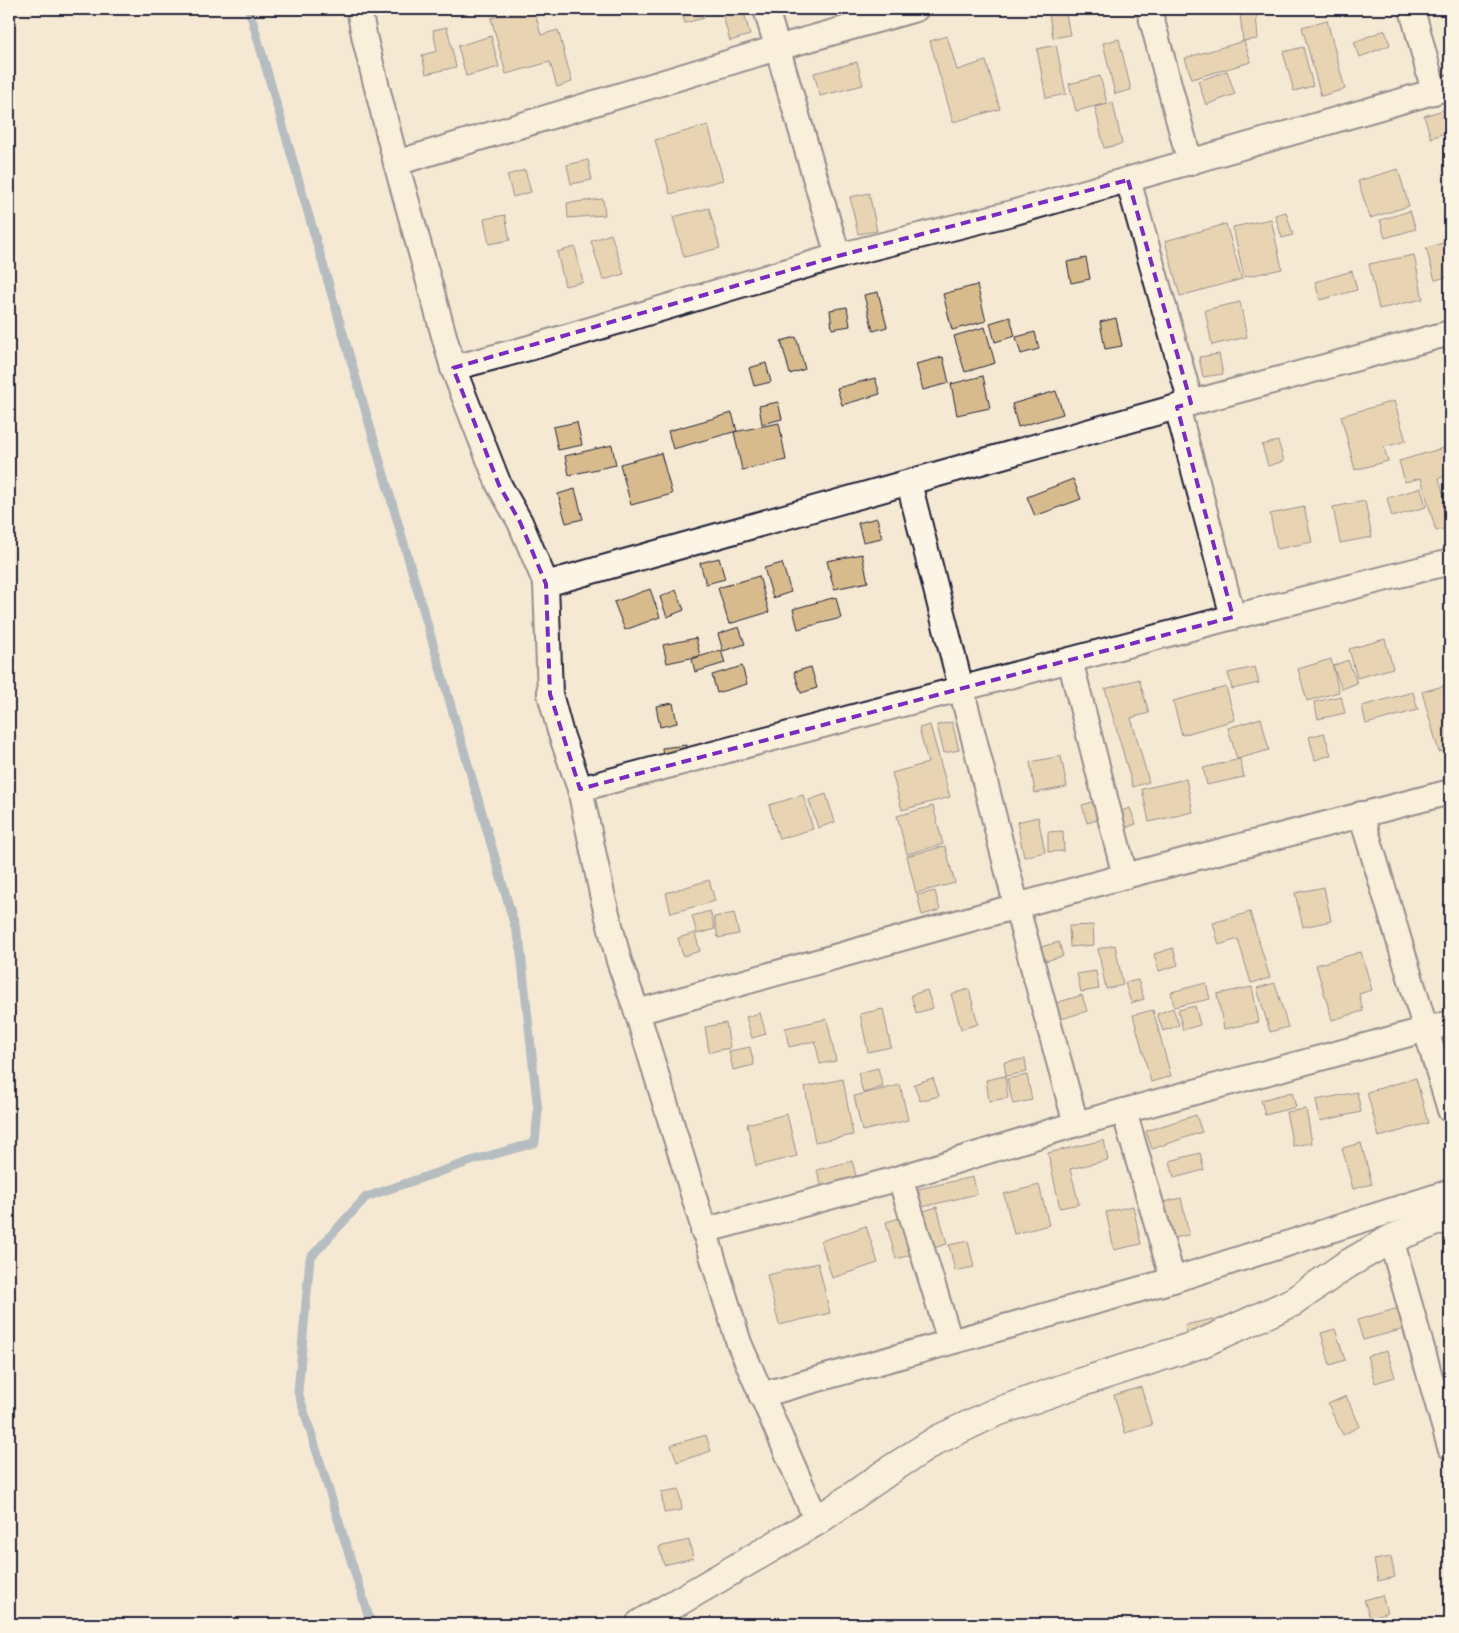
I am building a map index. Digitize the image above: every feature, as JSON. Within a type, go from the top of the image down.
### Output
[{"type":"street","points":[[359,9],[396,164],[453,368],[499,485],[520,522],[546,584],[550,694],[560,731],[580,789],[602,894],[619,961],[637,1012],[739,1343],[817,1521]]},
{"type":"street","points":[[766,9],[838,256]]},
{"type":"street","points":[[396,164],[777,48],[916,9]]},
{"type":"street","points":[[1149,9],[1190,163]]},
{"type":"street","points":[[453,368],[529,348],[838,256],[1012,213],[1442,90],[1412,9]]},
{"type":"street","points":[[1128,180],[1184,405],[1233,617]]},
{"type":"street","points":[[546,584],[1184,405],[1450,333]]},
{"type":"street","points":[[909,483],[1017,908],[1076,1124]]},
{"type":"street","points":[[580,789],[1233,617],[1450,562]]},
{"type":"street","points":[[1070,660],[1125,876]]},
{"type":"street","points":[[637,1012],[1017,908],[1125,876],[1450,792]]},
{"type":"street","points":[[1361,814],[1450,1110]]},
{"type":"street","points":[[703,1231],[900,1178],[1076,1124],[1450,1023]]},
{"type":"street","points":[[1124,1111],[1173,1280]]},
{"type":"street","points":[[900,1178],[950,1342]]},
{"type":"street","points":[[761,1396],[1173,1280],[1450,1192]]},
{"type":"street","points":[[640,1624],[817,1521],[937,1440],[994,1413],[1200,1344],[1293,1302],[1346,1265],[1391,1240],[1450,1216]]},
{"type":"street","points":[[1391,1240],[1450,1447]]},
{"type":"highlighted area","points":[[1128,180],[1191,403],[1177,407],[1233,617],[580,789],[550,694],[546,584],[520,522],[499,485],[453,368],[838,256]]},
{"type":"building","points":[[524,9],[534,9],[541,35],[558,30],[572,82],[557,87],[550,62],[506,74],[491,18]]},
{"type":"building","points":[[680,9],[701,9],[704,18],[685,23]]},
{"type":"building","points":[[721,9],[743,9],[750,35],[730,41]]},
{"type":"building","points":[[1048,9],[1065,9],[1070,35],[1053,38]]},
{"type":"building","points":[[1256,13],[1258,39],[1243,41],[1240,14]]},
{"type":"building","points":[[1327,20],[1345,89],[1321,96],[1302,27]]},
{"type":"building","points":[[447,27],[456,67],[426,74],[422,55],[437,51],[433,30]]},
{"type":"building","points":[[1385,30],[1390,45],[1360,57],[1354,42]]},
{"type":"building","points":[[491,36],[499,67],[466,76],[458,46]]},
{"type":"building","points":[[947,36],[957,70],[986,61],[1000,109],[953,122],[930,41]]},
{"type":"building","points":[[1119,39],[1131,90],[1115,94],[1103,43]]},
{"type":"building","points":[[1244,41],[1251,62],[1192,79],[1185,58]]},
{"type":"building","points":[[1056,45],[1066,94],[1046,98],[1037,49]]},
{"type":"building","points":[[1303,47],[1313,86],[1294,91],[1283,52]]},
{"type":"building","points":[[857,62],[863,85],[820,96],[814,73]]},
{"type":"building","points":[[1227,71],[1235,94],[1206,105],[1198,81]]},
{"type":"building","points":[[1100,76],[1107,103],[1076,111],[1069,84]]},
{"type":"building","points":[[1113,103],[1122,144],[1104,148],[1095,107]]},
{"type":"building","points":[[1446,109],[1450,131],[1431,138],[1424,116]]},
{"type":"building","points":[[708,125],[723,180],[670,194],[655,140]]},
{"type":"building","points":[[588,160],[592,180],[571,184],[567,165]]},
{"type":"building","points":[[1398,169],[1409,206],[1370,218],[1358,181]]},
{"type":"building","points":[[525,170],[531,192],[513,197],[507,175]]},
{"type":"building","points":[[869,193],[877,231],[858,234],[850,197]]},
{"type":"building","points":[[603,199],[605,215],[568,218],[567,203]]},
{"type":"building","points":[[709,208],[720,248],[684,257],[673,217]]},
{"type":"building","points":[[1410,211],[1416,229],[1385,238],[1380,220]]},
{"type":"building","points":[[1286,212],[1293,235],[1282,238],[1275,215]]},
{"type":"building","points":[[505,215],[510,240],[489,244],[484,219]]},
{"type":"building","points":[[1271,219],[1282,269],[1244,277],[1233,227]]},
{"type":"building","points":[[1226,224],[1242,279],[1180,296],[1165,241]]},
{"type":"building","points":[[611,234],[624,274],[603,280],[591,241]]},
{"type":"building","points":[[1450,241],[1450,276],[1435,280],[1426,248]]},
{"type":"building","points":[[575,247],[583,282],[565,286],[557,252]]},
{"type":"building","points":[[1414,255],[1423,299],[1379,309],[1369,264]]},
{"type":"building","points":[[1086,258],[1090,279],[1071,283],[1067,262]]},
{"type":"building","points":[[1352,271],[1357,290],[1320,300],[1315,282]]},
{"type":"building","points":[[977,285],[986,321],[952,330],[943,294]]},
{"type":"building","points":[[878,292],[887,327],[873,331],[864,295]]},
{"type":"building","points":[[1240,302],[1247,337],[1212,345],[1205,310]]},
{"type":"building","points":[[847,307],[850,326],[832,329],[830,310]]},
{"type":"building","points":[[1010,317],[1015,336],[995,342],[990,323]]},
{"type":"building","points":[[1116,318],[1122,346],[1105,349],[1100,322]]},
{"type":"building","points":[[985,327],[995,363],[965,372],[954,336]]},
{"type":"building","points":[[1035,332],[1039,349],[1021,354],[1016,337]]},
{"type":"building","points":[[796,337],[805,369],[790,374],[781,341]]},
{"type":"building","points":[[1219,354],[1223,374],[1203,377],[1199,357]]},
{"type":"building","points":[[943,357],[949,383],[923,390],[916,364]]},
{"type":"building","points":[[766,363],[771,382],[754,386],[749,368]]},
{"type":"building","points":[[983,376],[990,408],[957,415],[951,384]]},
{"type":"building","points":[[875,378],[880,394],[842,405],[837,388]]},
{"type":"building","points":[[1056,391],[1063,414],[1018,427],[1012,404]]},
{"type":"building","points":[[1394,401],[1406,441],[1384,447],[1388,461],[1355,470],[1341,416]]},
{"type":"building","points":[[778,402],[782,419],[762,424],[759,406]]},
{"type":"building","points":[[732,413],[737,431],[673,449],[668,431]]},
{"type":"building","points":[[577,422],[582,445],[558,450],[553,427]]},
{"type":"building","points":[[779,423],[786,460],[742,470],[734,432]]},
{"type":"building","points":[[1278,441],[1284,461],[1268,466],[1262,445]]},
{"type":"building","points":[[612,445],[616,465],[569,475],[565,456]]},
{"type":"building","points":[[1450,446],[1450,475],[1439,478],[1450,518],[1450,527],[1436,531],[1421,478],[1405,482],[1399,461]]},
{"type":"building","points":[[661,453],[672,494],[631,505],[620,464]]},
{"type":"building","points":[[1073,479],[1081,499],[1035,516],[1027,497]]},
{"type":"building","points":[[1421,488],[1426,507],[1392,517],[1387,498]]},
{"type":"building","points":[[575,489],[583,519],[566,523],[558,494]]},
{"type":"building","points":[[1365,501],[1372,537],[1340,543],[1333,507]]},
{"type":"building","points":[[1304,507],[1312,542],[1277,549],[1270,514]]},
{"type":"building","points":[[877,518],[882,538],[863,542],[858,523]]},
{"type":"building","points":[[862,554],[868,582],[834,589],[827,561]]},
{"type":"building","points":[[719,558],[725,579],[706,584],[700,563]]},
{"type":"building","points":[[782,563],[791,592],[773,598],[764,568]]},
{"type":"building","points":[[759,576],[769,612],[729,624],[718,588]]},
{"type":"building","points":[[650,589],[660,617],[625,630],[614,602]]},
{"type":"building","points":[[676,590],[684,610],[667,617],[660,597]]},
{"type":"building","points":[[836,597],[841,618],[798,629],[793,609]]},
{"type":"building","points":[[739,627],[745,644],[723,651],[718,634]]},
{"type":"building","points":[[696,638],[700,656],[667,663],[663,645]]},
{"type":"building","points":[[1385,639],[1393,668],[1357,678],[1349,649]]},
{"type":"building","points":[[721,650],[725,663],[695,672],[692,659]]},
{"type":"building","points":[[1331,659],[1339,692],[1307,701],[1298,669]]},
{"type":"building","points":[[1348,660],[1357,683],[1342,689],[1333,666]]},
{"type":"building","points":[[742,666],[747,684],[717,693],[712,675]]},
{"type":"building","points":[[811,667],[817,688],[801,693],[794,672]]},
{"type":"building","points":[[1255,667],[1259,683],[1232,689],[1228,673]]},
{"type":"building","points":[[1139,679],[1149,713],[1131,718],[1149,782],[1133,787],[1105,689]]},
{"type":"building","points":[[1450,684],[1450,701],[1445,702],[1450,722],[1450,749],[1439,752],[1422,692]]},
{"type":"building","points":[[1226,687],[1235,720],[1182,735],[1173,701]]},
{"type":"building","points":[[1413,692],[1418,710],[1366,724],[1362,706]]},
{"type":"building","points":[[1341,696],[1345,713],[1318,719],[1314,702]]},
{"type":"building","points":[[673,703],[677,723],[660,727],[656,706]]},
{"type":"building","points":[[1261,718],[1269,750],[1237,759],[1228,728]]},
{"type":"building","points":[[952,722],[959,750],[944,753],[937,725]]},
{"type":"building","points":[[930,725],[950,797],[902,810],[892,773],[928,763],[919,728]]},
{"type":"building","points":[[1324,733],[1331,755],[1315,760],[1309,737]]},
{"type":"building","points":[[686,745],[687,757],[663,760],[662,748]]},
{"type":"building","points":[[1061,756],[1067,787],[1035,793],[1030,762]]},
{"type":"building","points":[[1240,759],[1244,777],[1207,785],[1203,768]]},
{"type":"building","points":[[1186,779],[1193,812],[1149,822],[1142,789]]},
{"type":"building","points":[[826,794],[835,822],[818,828],[809,800]]},
{"type":"building","points":[[803,795],[813,829],[779,839],[769,805]]},
{"type":"building","points":[[1099,800],[1104,818],[1087,823],[1082,805]]},
{"type":"building","points":[[933,806],[943,844],[907,854],[897,816]]},
{"type":"building","points":[[1130,808],[1136,824],[1114,832],[1108,816]]},
{"type":"building","points":[[1038,817],[1045,852],[1024,857],[1017,822]]},
{"type":"building","points":[[1063,831],[1064,851],[1048,852],[1048,832]]},
{"type":"building","points":[[945,846],[955,883],[916,893],[907,856]]},
{"type":"building","points":[[709,880],[715,901],[671,913],[666,893]]},
{"type":"building","points":[[1324,887],[1331,921],[1303,927],[1295,893]]},
{"type":"building","points":[[935,891],[940,910],[922,915],[917,895]]},
{"type":"building","points":[[710,911],[715,929],[697,934],[692,916]]},
{"type":"building","points":[[1250,912],[1270,978],[1251,983],[1238,939],[1219,945],[1213,923]]},
{"type":"building","points":[[734,913],[739,934],[718,938],[714,917]]},
{"type":"building","points":[[1093,925],[1094,945],[1070,947],[1069,926]]},
{"type":"building","points":[[695,933],[700,951],[683,956],[678,938]]},
{"type":"building","points":[[1450,939],[1450,962],[1444,942]]},
{"type":"building","points":[[1059,942],[1063,956],[1045,961],[1041,947]]},
{"type":"building","points":[[1115,945],[1123,985],[1106,989],[1098,949]]},
{"type":"building","points":[[1173,948],[1178,965],[1159,971],[1154,954]]},
{"type":"building","points":[[1361,952],[1372,990],[1359,994],[1363,1011],[1332,1020],[1316,965]]},
{"type":"building","points":[[1096,971],[1099,989],[1081,992],[1077,974]]},
{"type":"building","points":[[1138,980],[1144,999],[1131,1003],[1125,983]]},
{"type":"building","points":[[1206,983],[1210,999],[1174,1007],[1171,992]]},
{"type":"building","points":[[1275,983],[1288,1027],[1270,1032],[1257,988]]},
{"type":"building","points":[[1252,987],[1259,1022],[1224,1029],[1217,994]]},
{"type":"building","points":[[969,989],[978,1024],[961,1029],[951,994]]},
{"type":"building","points":[[927,990],[933,1008],[916,1013],[911,995]]},
{"type":"building","points":[[1082,995],[1087,1011],[1061,1019],[1056,1003]]},
{"type":"building","points":[[1195,1006],[1200,1025],[1183,1030],[1178,1010]]},
{"type":"building","points":[[1173,1008],[1179,1025],[1163,1031],[1157,1014]]},
{"type":"building","points":[[883,1009],[891,1047],[868,1052],[860,1014]]},
{"type":"building","points":[[1153,1010],[1171,1076],[1151,1082],[1133,1015]]},
{"type":"building","points":[[760,1013],[766,1034],[752,1038],[746,1017]]},
{"type":"building","points":[[827,1019],[836,1061],[820,1064],[815,1041],[789,1047],[785,1028]]},
{"type":"building","points":[[726,1023],[730,1048],[709,1052],[705,1027]]},
{"type":"building","points":[[750,1047],[754,1065],[733,1070],[729,1051]]},
{"type":"building","points":[[1025,1059],[1027,1072],[1006,1076],[1004,1062]]},
{"type":"building","points":[[878,1068],[883,1087],[863,1093],[858,1073]]},
{"type":"building","points":[[1027,1075],[1032,1100],[1013,1104],[1007,1079]]},
{"type":"building","points":[[1005,1076],[1008,1098],[989,1101],[986,1080]]},
{"type":"building","points":[[933,1078],[939,1096],[920,1101],[914,1084]]},
{"type":"building","points":[[1416,1078],[1428,1123],[1379,1137],[1367,1092]]},
{"type":"building","points":[[843,1079],[853,1135],[815,1142],[805,1087]]},
{"type":"building","points":[[900,1085],[908,1120],[862,1131],[854,1096]]},
{"type":"building","points":[[1292,1092],[1296,1107],[1265,1115],[1261,1100]]},
{"type":"building","points":[[1357,1092],[1361,1112],[1320,1121],[1316,1100]]},
{"type":"building","points":[[1306,1109],[1312,1143],[1293,1146],[1286,1112]]},
{"type":"building","points":[[787,1114],[797,1156],[756,1166],[747,1124]]},
{"type":"building","points":[[1196,1115],[1202,1132],[1152,1149],[1146,1131]]},
{"type":"building","points":[[1104,1140],[1108,1160],[1070,1169],[1079,1204],[1060,1208],[1048,1153]]},
{"type":"building","points":[[1361,1143],[1372,1184],[1353,1189],[1342,1148]]},
{"type":"building","points":[[1200,1153],[1204,1170],[1174,1178],[1170,1161]]},
{"type":"building","points":[[852,1161],[857,1179],[822,1188],[817,1170]]},
{"type":"building","points":[[973,1177],[977,1194],[922,1207],[918,1189]]},
{"type":"building","points":[[1039,1185],[1049,1225],[1014,1234],[1004,1194]]},
{"type":"building","points":[[1181,1198],[1189,1235],[1163,1240],[1155,1204]]},
{"type":"building","points":[[1133,1206],[1141,1244],[1114,1250],[1106,1212]]},
{"type":"building","points":[[937,1207],[947,1244],[896,1259],[886,1222]]},
{"type":"building","points":[[866,1226],[878,1263],[832,1278],[821,1241]]},
{"type":"building","points":[[968,1241],[974,1267],[955,1271],[949,1245]]},
{"type":"building","points":[[818,1263],[830,1313],[779,1325],[767,1275]]},
{"type":"building","points":[[1402,1307],[1408,1328],[1363,1340],[1357,1320]]},
{"type":"building","points":[[1212,1319],[1219,1349],[1192,1355],[1185,1325]]},
{"type":"building","points":[[1335,1329],[1345,1360],[1330,1365],[1321,1333]]},
{"type":"building","points":[[1387,1351],[1395,1377],[1375,1383],[1367,1356]]},
{"type":"building","points":[[1141,1387],[1152,1425],[1125,1433],[1114,1395]]},
{"type":"building","points":[[1346,1396],[1360,1426],[1343,1435],[1328,1404]]},
{"type":"building","points":[[706,1435],[711,1451],[677,1462],[671,1445]]},
{"type":"building","points":[[679,1489],[682,1510],[664,1513],[661,1492]]},
{"type":"building","points":[[689,1540],[693,1558],[664,1565],[659,1547]]},
{"type":"building","points":[[1391,1557],[1395,1577],[1378,1581],[1374,1560]]},
{"type":"building","points":[[1382,1595],[1387,1612],[1370,1618],[1364,1600]]},
{"type":"waterway","points":[[249,9],[520,944],[538,1111],[535,1143],[474,1160],[366,1197],[310,1258],[298,1392],[371,1624]]}]
